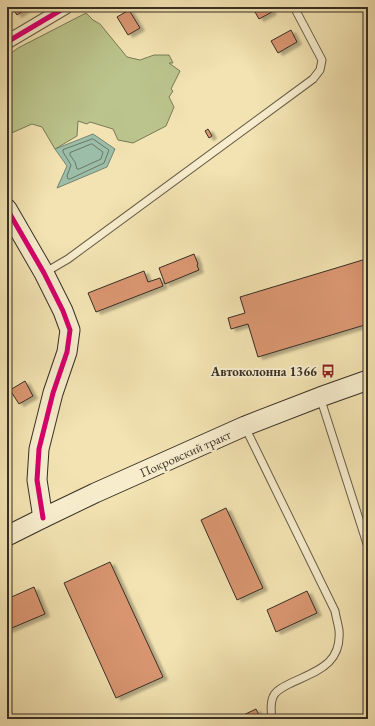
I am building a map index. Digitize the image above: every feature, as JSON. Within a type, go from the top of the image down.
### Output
[{"type":"main road","points":[[7,209],[44,273],[63,311],[70,330],[67,352],[53,393],[39,449],[37,480],[42,518]]},
{"type":"main road","name":"Покровский тракт","points":[[7,536],[42,518],[245,426],[368,380]]},
{"type":"street","points":[[7,42],[66,7]]},
{"type":"lane","points":[[44,273],[68,259],[313,79],[320,70],[322,60],[294,7]]},
{"type":"lane","points":[[320,397],[368,547]]},
{"type":"lane","points":[[245,426],[335,612],[339,629],[339,644],[333,658],[322,668],[282,688],[273,696],[271,708],[272,719]]},
{"type":"green space","points":[[86,13],[100,24],[127,57],[140,60],[154,55],[169,55],[173,63],[169,63],[180,71],[171,89],[173,91],[169,97],[174,107],[166,126],[133,143],[118,140],[113,129],[90,122],[87,124],[78,121],[77,136],[55,149],[42,127],[32,124],[7,135],[7,56],[18,48]]},
{"type":"water","points":[[93,134],[115,149],[107,167],[57,188],[67,166],[55,149]]},
{"type":"building","points":[[12,7],[29,7],[17,15]]},
{"type":"building","points":[[263,7],[269,7],[272,12],[259,19],[255,12]]},
{"type":"building","points":[[129,10],[140,28],[128,35],[117,17]]},
{"type":"building","points":[[291,30],[297,42],[278,53],[271,41]]},
{"type":"building","points":[[208,129],[212,136],[209,138],[205,131]]},
{"type":"building","points":[[194,254],[199,270],[165,284],[159,268]]},
{"type":"building","points":[[366,259],[368,265],[368,324],[258,357],[248,324],[231,329],[228,318],[245,313],[240,297]]},
{"type":"building","points":[[144,271],[148,282],[160,278],[163,286],[96,312],[88,293]]},
{"type":"building","points":[[25,381],[33,396],[19,404],[10,390]]},
{"type":"building","points":[[226,508],[263,588],[237,600],[201,520]]},
{"type":"building","points":[[110,562],[163,677],[116,698],[64,583]]},
{"type":"building","points":[[34,587],[45,614],[7,630],[7,599]]},
{"type":"building","points":[[307,591],[317,613],[276,632],[267,610]]},
{"type":"building","points":[[256,709],[261,719],[235,719]]},
{"type":"cycle path","points":[[7,42],[66,7]]},
{"type":"cycle path","points":[[7,209],[44,273],[63,311],[70,330],[67,352],[53,393],[39,449],[37,480],[43,518]]},
{"type":"place","name":"Автоколонна 1366","points":[[328,371]]}]
